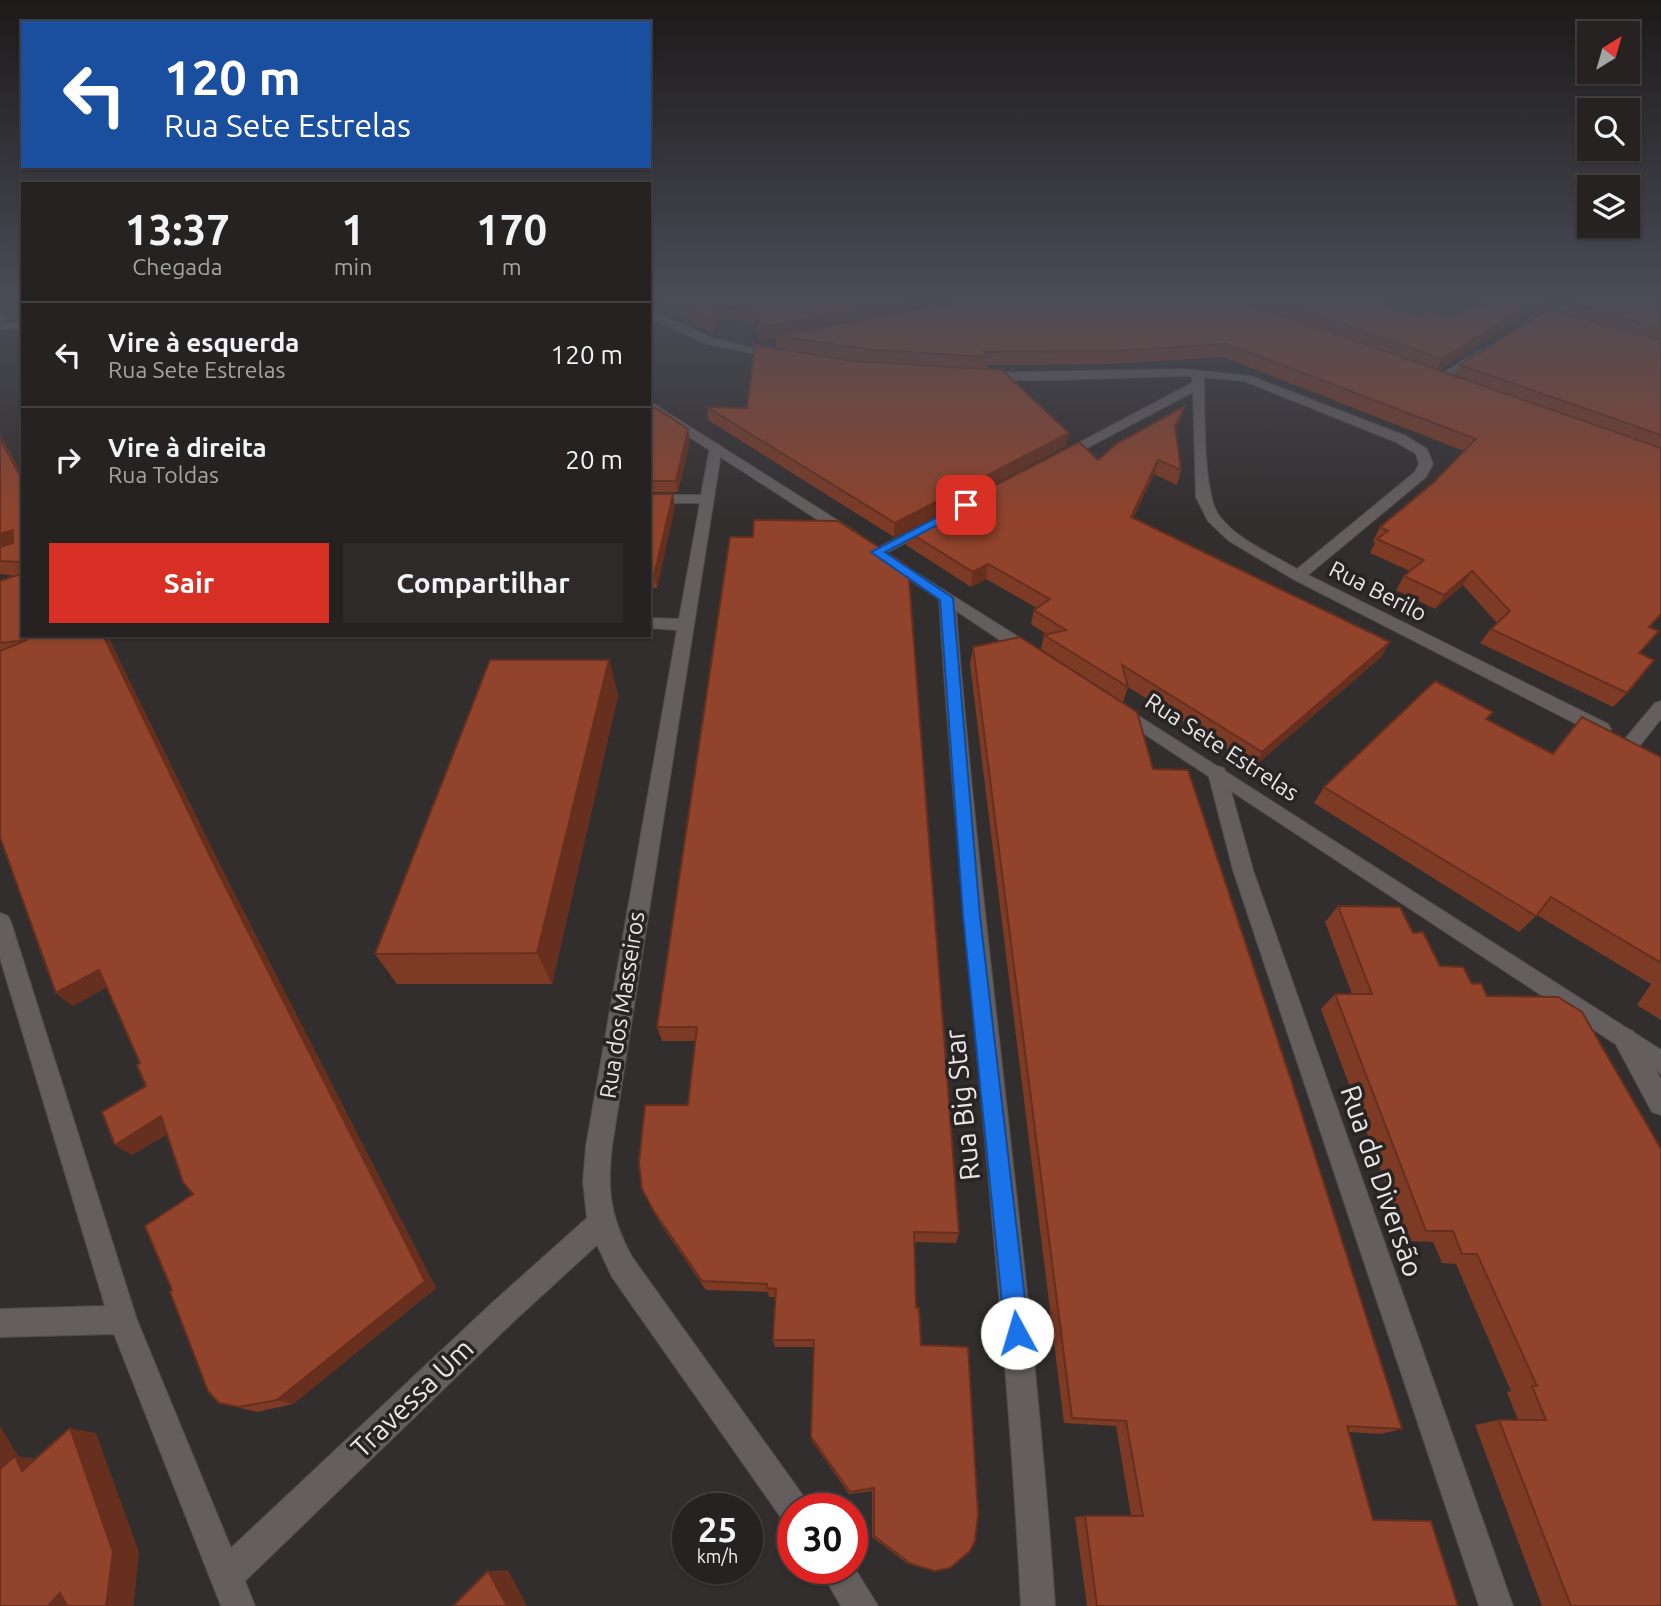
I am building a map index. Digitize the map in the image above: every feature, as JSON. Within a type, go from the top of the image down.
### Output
[{"type":"street","points":[[1439,379],[1450,372]]},
{"type":"street","points":[[971,375],[1197,379],[1224,374],[1264,384],[1401,439],[1422,452],[1426,464],[1420,474],[1298,576]]},
{"type":"street","points":[[1051,461],[1197,379]]},
{"type":"street","name":"Rua Berilo","points":[[1197,379],[1203,497],[1213,518],[1234,538],[1298,576],[1651,754]]},
{"type":"street","points":[[651,407],[1041,659]]},
{"type":"street","name":"Rua dos Masseiros","points":[[716,447],[599,1146],[594,1190],[600,1224],[622,1267],[782,1493]]},
{"type":"street","points":[[651,499],[708,499]]},
{"type":"street","points":[[877,552],[944,517]]},
{"type":"street","name":"Rua Big Star","points":[[947,598],[972,916],[1032,1472],[1038,1606]]},
{"type":"street","points":[[651,623],[687,625]]},
{"type":"street","name":"Rua Sete Estrelas","points":[[1099,697],[1661,1063]]},
{"type":"street","points":[[1631,744],[1661,707]]},
{"type":"street","name":"Rua da Diversão","points":[[1217,773],[1243,870],[1496,1606]]},
{"type":"street","points":[[0,922],[123,1320],[238,1606]]},
{"type":"street","points":[[1625,1040],[1661,1103]]},
{"type":"street","name":"Travessa Um","points":[[227,1575],[503,1312],[600,1224]]},
{"type":"street","points":[[0,1323],[123,1320]]},
{"type":"street","points":[[846,1584],[861,1606]]},
{"type":"building","points":[[752,372],[1004,372],[1069,433],[895,523],[707,407],[747,408]]},
{"type":"building","points":[[1300,372],[1444,372],[1661,448],[1661,614],[1649,627],[1659,631],[1639,653],[1654,660],[1627,693],[1491,629],[1510,611],[1472,571],[1444,595],[1404,576],[1424,560],[1377,539],[1388,531],[1380,527],[1434,482],[1476,439]]},
{"type":"building","points":[[1480,372],[1661,372],[1661,435]]},
{"type":"building","points":[[1185,406],[1175,426],[1181,470],[1158,460],[1131,517],[1390,642],[1262,752],[1122,665],[1128,687],[1044,635],[1066,630],[1034,610],[1050,599],[988,564],[973,572],[907,531],[1079,442],[1098,460],[1116,444]]},
{"type":"building","points":[[651,408],[656,408],[688,429],[676,481],[651,481]]},
{"type":"building","points":[[0,439],[21,477],[21,562],[0,561],[0,547],[13,543],[13,530],[0,534]]},
{"type":"building","points":[[651,494],[673,494],[654,576],[651,576]]},
{"type":"building","points":[[754,520],[838,521],[908,566],[959,1233],[914,1232],[916,1308],[919,1308],[921,1345],[968,1347],[978,1514],[975,1541],[970,1551],[950,1568],[935,1571],[911,1564],[874,1536],[874,1488],[850,1492],[811,1437],[814,1340],[773,1340],[776,1289],[767,1288],[767,1284],[702,1281],[653,1210],[642,1189],[639,1163],[645,1105],[688,1105],[697,1027],[657,1027],[730,537],[753,537]]},
{"type":"building","points":[[21,574],[21,637],[104,637],[211,858],[425,1281],[277,1400],[239,1407],[219,1403],[208,1391],[170,1292],[172,1290],[145,1226],[193,1194],[183,1182],[161,1116],[115,1145],[102,1112],[146,1086],[137,1065],[140,1063],[99,970],[56,993],[0,837],[0,651],[27,640],[0,643],[0,581]]},
{"type":"building","points":[[1020,637],[1137,712],[1153,769],[1188,770],[1292,1083],[1402,1429],[1347,1426],[1373,1520],[1431,1521],[1458,1606],[1097,1606],[1085,1516],[1143,1516],[1126,1421],[1072,1418],[973,647]]},
{"type":"building","points":[[490,660],[609,660],[537,953],[375,954]]},
{"type":"building","points":[[1435,681],[1493,712],[1486,719],[1553,754],[1582,717],[1661,757],[1661,963],[1551,897],[1536,916],[1324,787]]},
{"type":"building","points":[[1338,906],[1400,907],[1413,933],[1423,932],[1440,966],[1463,967],[1472,984],[1481,983],[1487,996],[1558,997],[1582,1012],[1661,1149],[1661,1606],[1571,1606],[1499,1420],[1546,1420],[1532,1386],[1537,1386],[1477,1254],[1462,1254],[1453,1231],[1426,1231],[1335,994],[1372,994]]},
{"type":"building","points":[[70,1428],[113,1552],[106,1606],[67,1606],[60,1593],[48,1606],[0,1606],[0,1469],[15,1456],[22,1471]]},
{"type":"building","points":[[488,1571],[507,1606],[453,1606]]},
{"type":"route","points":[[966,505],[877,552],[947,598],[950,664],[972,916],[1017,1333]]}]
